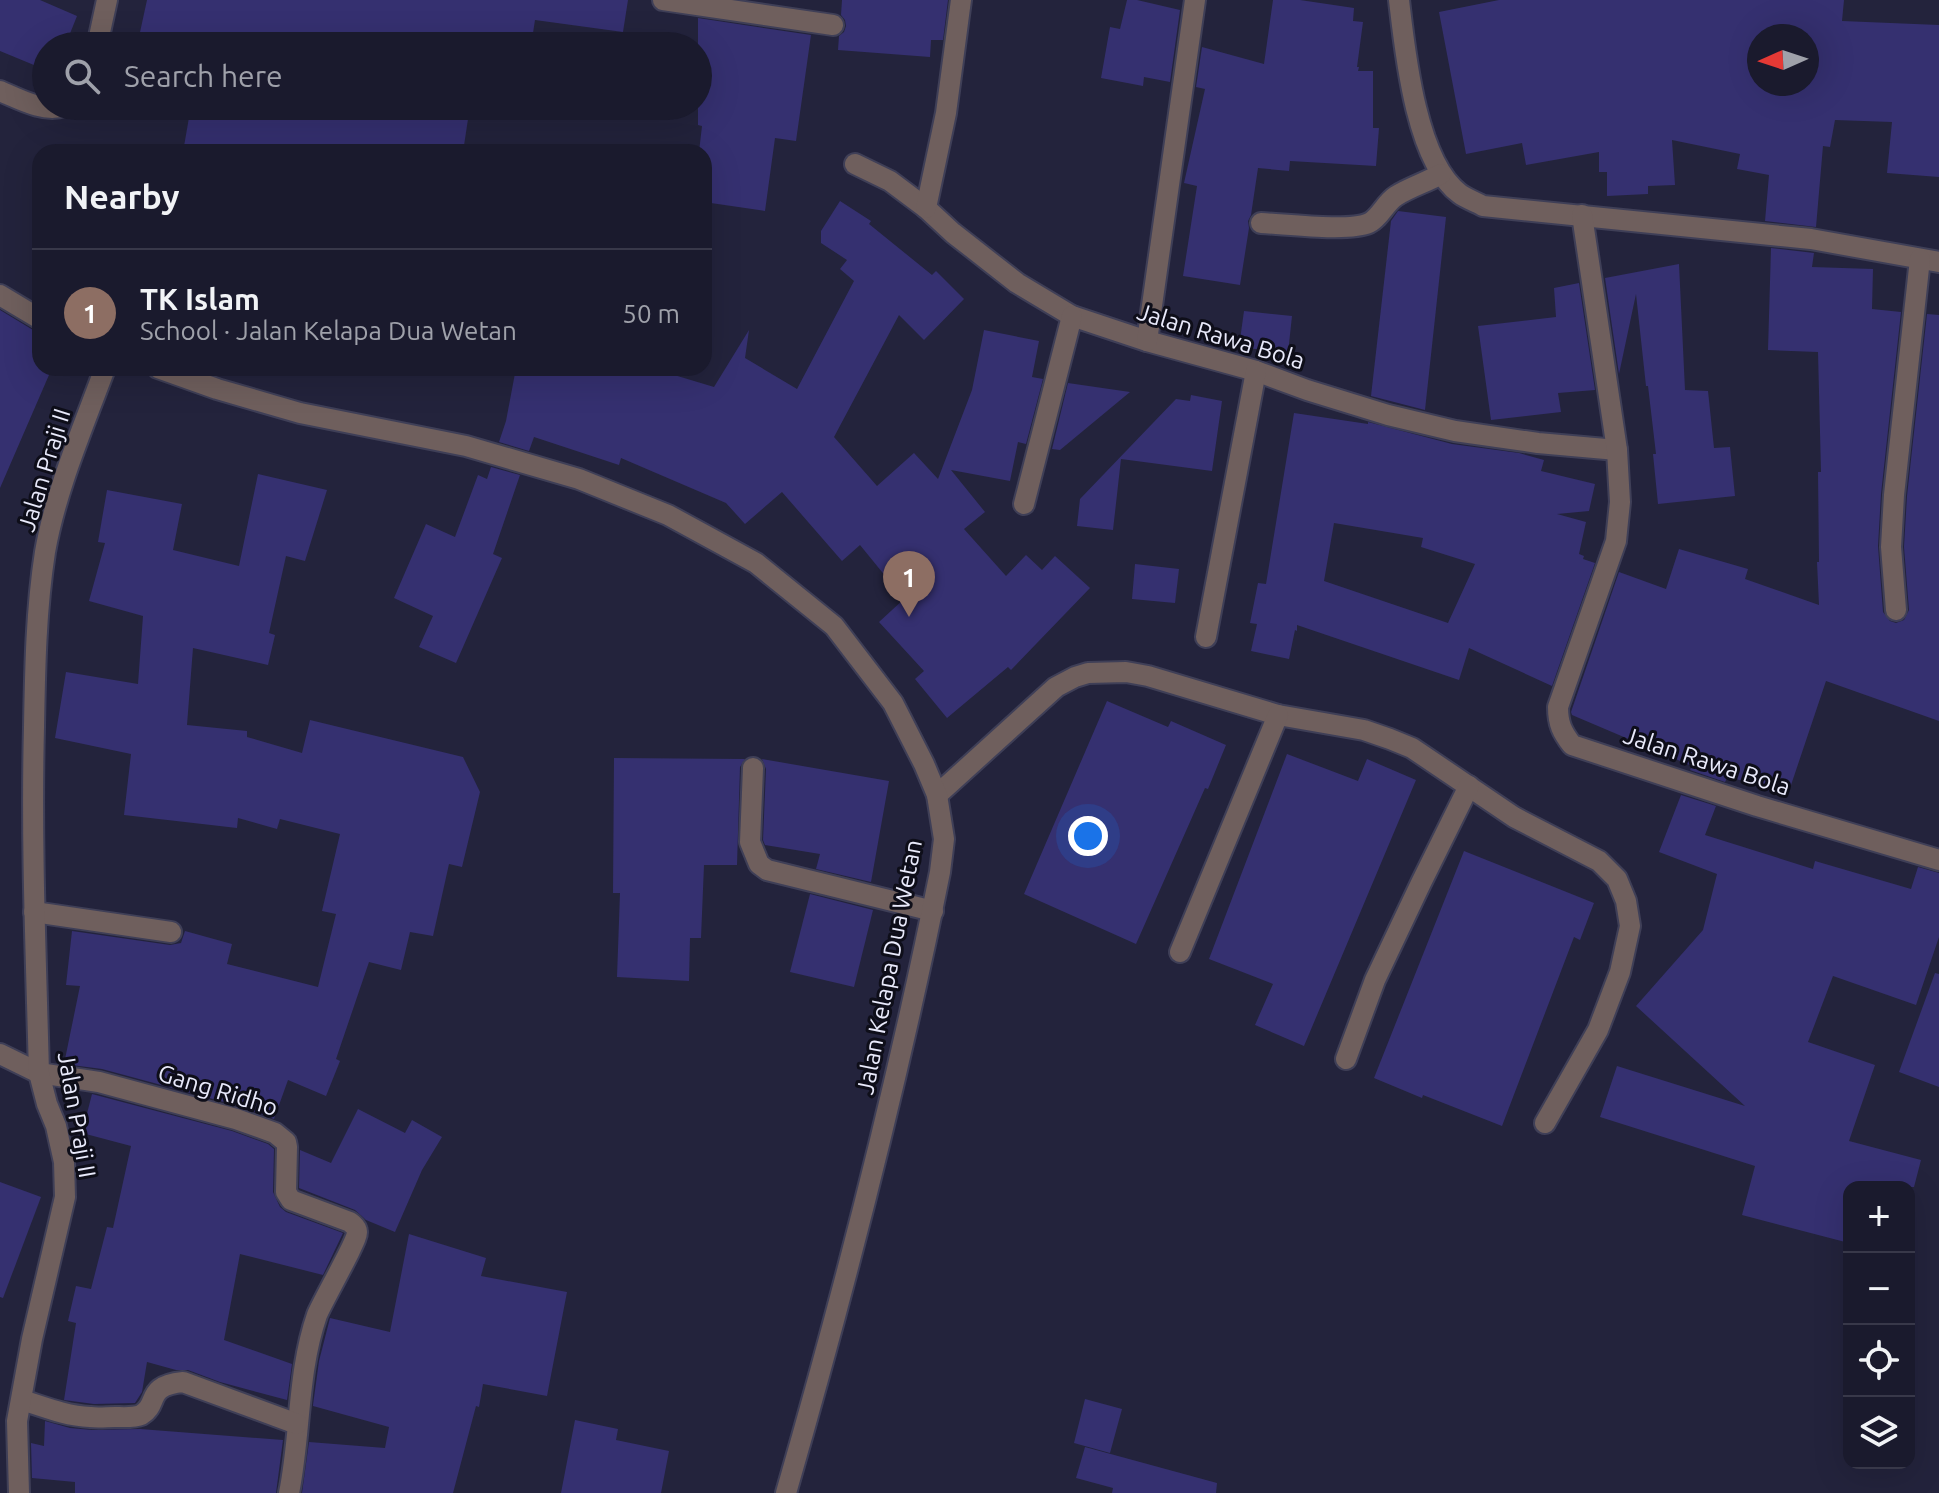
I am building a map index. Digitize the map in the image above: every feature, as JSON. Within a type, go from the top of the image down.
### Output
[{"type":"street","points":[[100,32],[107,0]]},
{"type":"street","points":[[663,0],[833,25]]},
{"type":"street","points":[[926,208],[946,113],[961,0]]},
{"type":"street","points":[[1147,341],[1195,0]]},
{"type":"street","points":[[1399,0],[1405,56],[1426,141],[1441,174],[1460,194],[1483,206],[1811,239],[1930,260],[1891,534],[1896,610]]},
{"type":"street","points":[[0,91],[32,104]]},
{"type":"street","name":"Jalan Rawa Bola","points":[[855,164],[890,181],[1017,283],[1072,316],[1147,341],[1256,371],[1388,415],[1455,431],[1617,450]]},
{"type":"street","points":[[1261,223],[1339,227],[1363,225],[1374,220],[1395,197],[1441,174]]},
{"type":"street","name":"Jalan Rawa Bola","points":[[1582,215],[1617,450],[1620,502],[1616,541],[1558,707],[1558,723],[1563,734],[1572,745],[1757,806],[1939,860]]},
{"type":"street","points":[[0,295],[32,314]]},
{"type":"street","points":[[1024,504],[1072,316]]},
{"type":"street","points":[[1206,637],[1256,371]]},
{"type":"street","name":"Jalan Praji II","points":[[19,1493],[8,1420],[22,1400],[32,1339],[65,1197],[64,1162],[39,1073],[32,805],[35,662],[45,551],[60,491],[102,376]]},
{"type":"street","name":"Jalan Kelapa Dua Wetan","points":[[180,376],[300,413],[466,446],[579,479],[668,515],[756,563],[834,626],[893,703],[937,795],[944,839],[940,872],[871,1177],[786,1493]]},
{"type":"street","points":[[937,795],[1056,687],[1088,673],[1126,672],[1148,676],[1278,715],[1364,730],[1412,748],[1514,817],[1599,861],[1617,879],[1626,901],[1630,926],[1620,972],[1598,1030],[1545,1123]]},
{"type":"street","points":[[1180,952],[1278,715]]},
{"type":"street","points":[[753,768],[750,842],[759,864],[767,870],[933,911]]},
{"type":"street","points":[[1346,1059],[1375,980],[1469,786]]},
{"type":"street","points":[[34,912],[171,932]]},
{"type":"street","points":[[0,1054],[39,1073]]},
{"type":"street","name":"Gang Ridho","points":[[39,1073],[99,1082],[236,1119],[275,1133],[286,1142],[287,1147],[287,1196],[350,1222],[357,1230],[357,1239],[317,1314],[304,1362],[297,1424]]},
{"type":"street","points":[[22,1400],[62,1413],[125,1417],[140,1415],[160,1388],[183,1382],[297,1424],[296,1459],[289,1493]]},
{"type":"building","points":[[0,0],[40,0],[77,16],[71,32],[32,32],[32,64],[0,51]]},
{"type":"building","points":[[147,0],[628,0],[623,32],[535,20],[533,32],[140,32]]},
{"type":"building","points":[[842,0],[948,0],[943,40],[931,40],[930,57],[838,50],[839,36],[846,26],[841,15]]},
{"type":"building","points":[[1127,0],[1180,10],[1170,82],[1144,77],[1143,86],[1101,78],[1110,27],[1120,29]]},
{"type":"building","points":[[1273,0],[1300,0],[1354,8],[1353,21],[1363,22],[1357,67],[1358,71],[1373,71],[1373,128],[1379,128],[1376,166],[1290,161],[1289,171],[1258,168],[1240,285],[1183,276],[1197,186],[1184,183],[1205,89],[1196,87],[1202,47],[1264,64]]},
{"type":"building","points":[[1499,0],[1844,0],[1842,21],[1939,25],[1939,177],[1887,173],[1892,122],[1835,120],[1830,147],[1823,146],[1816,227],[1765,221],[1769,175],[1737,169],[1740,154],[1672,140],[1675,185],[1648,186],[1648,194],[1607,196],[1607,172],[1599,172],[1599,152],[1526,165],[1522,143],[1466,154],[1439,12]]},
{"type":"building","points":[[698,18],[811,35],[796,141],[775,138],[765,211],[712,203],[712,144],[700,144],[702,126],[698,125],[698,120],[712,120],[712,32],[698,32]]},
{"type":"building","points":[[189,120],[468,120],[464,144],[184,144]]},
{"type":"building","points":[[840,201],[871,221],[869,224],[932,275],[936,271],[964,299],[924,340],[899,315],[834,437],[877,486],[914,453],[938,479],[972,390],[984,330],[1039,341],[1032,377],[1043,379],[1026,444],[1018,442],[1010,481],[951,470],[985,512],[964,529],[1006,576],[1026,555],[1042,570],[1055,556],[1090,588],[1011,670],[1008,667],[947,718],[915,679],[924,671],[879,622],[904,599],[860,545],[842,561],[782,492],[745,524],[726,503],[621,458],[619,465],[534,437],[529,451],[499,442],[514,376],[678,376],[714,387],[749,330],[745,358],[797,389],[854,281],[840,269],[847,260],[821,243],[821,231]]},
{"type":"building","points":[[1398,211],[1446,217],[1425,410],[1371,396],[1391,221]]},
{"type":"building","points":[[1771,248],[1814,253],[1812,267],[1873,269],[1872,309],[1901,312],[1878,546],[1883,612],[1896,623],[1904,620],[1909,610],[1904,547],[1907,496],[1927,314],[1939,315],[1939,721],[1826,681],[1787,797],[1728,776],[1725,782],[1690,770],[1692,766],[1571,712],[1619,572],[1666,589],[1679,549],[1748,569],[1745,579],[1819,605],[1818,472],[1821,472],[1818,352],[1768,350]]},
{"type":"building","points":[[1679,264],[1685,390],[1708,391],[1714,448],[1730,447],[1735,496],[1658,504],[1653,454],[1656,454],[1636,294],[1619,374],[1605,278]]},
{"type":"building","points":[[1579,283],[1595,390],[1558,393],[1561,412],[1491,420],[1478,326],[1556,317],[1554,288]]},
{"type":"building","points":[[0,310],[32,329],[32,376],[49,376],[0,488]]},
{"type":"building","points":[[1244,311],[1292,316],[1288,353],[1239,347]]},
{"type":"building","points":[[1068,383],[1130,392],[1060,450],[1052,449]]},
{"type":"building","points":[[1191,395],[1222,401],[1212,471],[1121,459],[1113,530],[1077,526],[1080,499],[1176,399],[1190,401]]},
{"type":"building","points":[[1294,413],[1368,422],[1452,444],[1519,453],[1544,460],[1541,471],[1595,484],[1589,511],[1557,514],[1586,522],[1579,554],[1595,563],[1552,686],[1469,648],[1459,680],[1297,625],[1289,659],[1251,651],[1257,624],[1250,623],[1258,583],[1266,584]],"holes":[[[1334,523],[1423,538],[1421,547],[1475,564],[1448,623],[1324,581]]]},
{"type":"building","points":[[491,467],[520,475],[493,554],[502,558],[456,663],[419,647],[433,616],[394,598],[426,524],[455,537],[478,475],[487,479]]},
{"type":"building","points":[[258,474],[327,490],[305,561],[286,556],[269,633],[275,635],[268,665],[193,648],[187,725],[247,731],[247,737],[302,753],[310,720],[463,757],[480,792],[462,867],[449,864],[433,936],[410,932],[401,970],[369,962],[336,1059],[340,1061],[326,1096],[288,1080],[274,1119],[239,1106],[102,1069],[64,1064],[80,986],[66,985],[72,931],[170,945],[181,943],[185,931],[232,944],[227,964],[318,987],[336,914],[322,911],[340,834],[280,819],[277,829],[238,818],[237,828],[124,815],[131,754],[55,738],[66,672],[138,684],[143,616],[89,601],[105,543],[98,542],[107,490],[182,504],[173,550],[239,566]]},
{"type":"building","points":[[1135,564],[1179,569],[1175,603],[1132,599]]},
{"type":"building","points":[[1107,701],[1168,727],[1171,721],[1226,745],[1136,944],[1024,894]]},
{"type":"building","points":[[1287,754],[1358,781],[1367,759],[1416,780],[1304,1046],[1255,1025],[1273,984],[1209,959]]},
{"type":"building","points":[[614,758],[745,759],[740,767],[737,865],[704,865],[701,938],[690,938],[689,981],[617,977],[620,893],[613,893]]},
{"type":"building","points":[[762,759],[889,781],[871,882],[816,869],[820,854],[765,845],[766,769]]},
{"type":"building","points":[[1681,795],[1716,806],[1705,835],[1813,869],[1815,861],[1911,889],[1918,867],[1939,873],[1939,937],[1916,1005],[1833,976],[1808,1042],[1875,1065],[1849,1141],[1921,1160],[1915,1183],[1843,1181],[1843,1241],[1742,1215],[1755,1166],[1600,1117],[1617,1066],[1745,1106],[1636,1006],[1703,930],[1717,874],[1659,852]]},
{"type":"building","points":[[1464,851],[1594,903],[1580,940],[1574,937],[1502,1126],[1374,1078]]},
{"type":"building","points":[[810,894],[873,910],[854,987],[790,972]]},
{"type":"building","points":[[1935,973],[1939,974],[1939,1087],[1899,1072]]},
{"type":"building","points":[[92,1094],[232,1131],[268,1144],[274,1149],[273,1192],[280,1207],[343,1233],[323,1275],[240,1254],[224,1340],[292,1364],[287,1400],[188,1370],[147,1362],[142,1392],[135,1403],[94,1404],[64,1400],[76,1323],[68,1321],[76,1286],[91,1289],[107,1227],[113,1228],[131,1146],[82,1133]]},
{"type":"building","points":[[358,1109],[405,1133],[412,1120],[442,1137],[422,1170],[395,1232],[366,1220],[355,1210],[299,1188],[300,1150],[331,1163]]},
{"type":"building","points":[[0,1182],[41,1197],[3,1298],[0,1297]]},
{"type":"building","points":[[409,1234],[486,1258],[481,1276],[567,1292],[547,1396],[483,1384],[453,1493],[302,1493],[309,1442],[385,1448],[389,1427],[313,1405],[319,1361],[330,1318],[390,1332]]},
{"type":"building","points":[[1085,1399],[1122,1409],[1110,1453],[1074,1443]]},
{"type":"building","points":[[575,1420],[618,1429],[616,1440],[669,1451],[661,1493],[561,1493]]},
{"type":"building","points":[[45,1421],[92,1430],[140,1429],[283,1440],[276,1493],[75,1493],[75,1482],[32,1478],[31,1443],[44,1446]]},
{"type":"building","points":[[1085,1447],[1217,1483],[1216,1493],[1112,1493],[1113,1488],[1076,1478]]},
{"type":"place","name":"TK Islam","points":[[909,617]]}]
